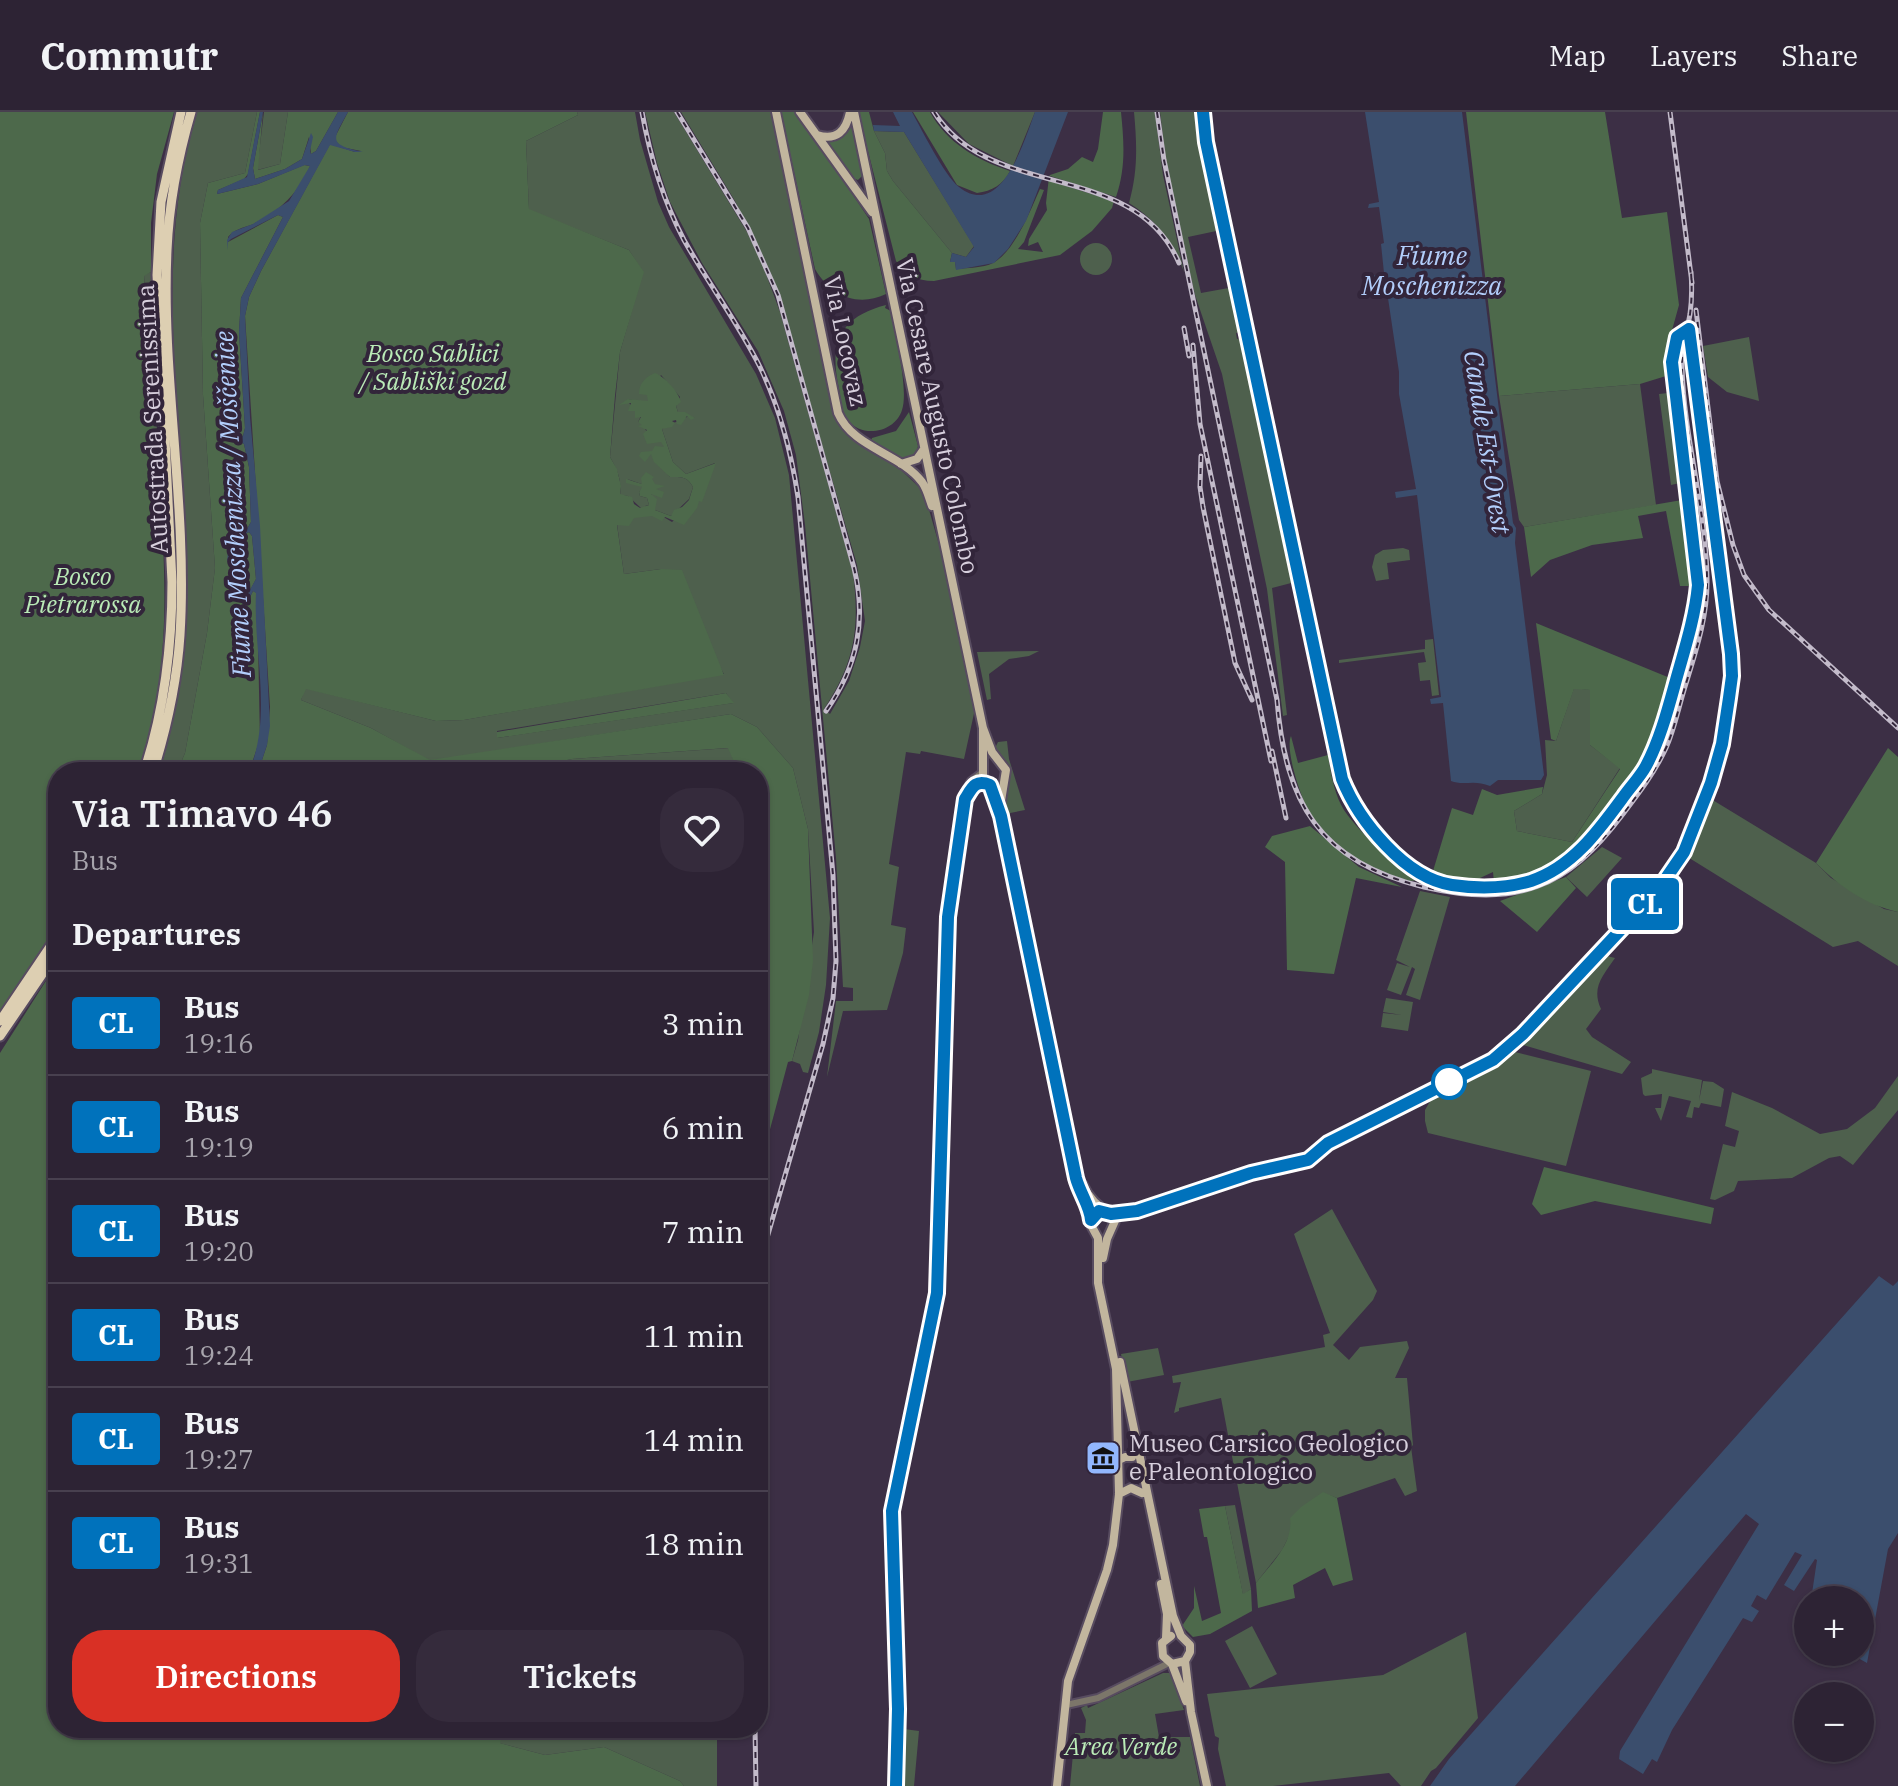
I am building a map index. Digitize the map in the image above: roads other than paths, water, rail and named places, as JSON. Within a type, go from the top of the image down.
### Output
[{"type":"highway","name":"Autostrada Serenissima","points":[[147,762],[159,717],[171,633],[172,582],[157,275],[161,202],[181,112]]},
{"type":"highway","name":"Autostrada Serenissima","points":[[156,762],[173,693],[180,634],[180,557],[167,317],[167,249],[175,179],[191,112]]},
{"type":"highway","points":[[0,1021],[48,950]]},
{"type":"highway","points":[[0,1036],[48,966]]},
{"type":"main road","name":"Via Locovaz","points":[[776,112],[842,421],[858,436],[916,476],[926,488],[944,538]]},
{"type":"main road","points":[[800,112],[874,216]]},
{"type":"main road","points":[[817,135],[830,138],[840,134],[852,112]]},
{"type":"main road","name":"Via Cesare Augusto Colombo","points":[[852,112],[983,728],[992,752],[1006,770],[1001,816]]},
{"type":"main road","points":[[900,464],[917,459],[924,449]]},
{"type":"main road","name":"Via Cesare Augusto Colombo","points":[[983,728],[983,770],[1001,816],[1078,1187],[1091,1212],[1099,1246],[1098,1283],[1118,1369]]},
{"type":"main road","points":[[983,770],[991,762],[1000,763]]},
{"type":"main road","points":[[989,784],[998,785],[1003,781]]},
{"type":"main road","name":"Via Cesare Augusto Colombo","points":[[1076,1170],[1086,1193],[1103,1210]]},
{"type":"main road","points":[[1091,1220],[1095,1213],[1103,1210],[1114,1217],[1115,1226],[1102,1262],[1102,1276],[1167,1614],[1166,1638],[1161,1650],[1164,1659],[1171,1663],[1185,1661]]},
{"type":"main road","points":[[1095,1232],[1111,1232]]},
{"type":"main road","points":[[1057,1786],[1068,1681],[1113,1545],[1119,1494],[1118,1369]]},
{"type":"main road","points":[[1119,1460],[1135,1454]]},
{"type":"main road","points":[[1135,1454],[1181,1636]]},
{"type":"main road","points":[[1119,1494],[1131,1488],[1142,1493]]},
{"type":"main road","points":[[1166,1638],[1181,1636],[1186,1639],[1190,1649],[1185,1661],[1191,1712],[1207,1786]]},
{"type":"main road","points":[[1171,1663],[1191,1712]]},
{"type":"street","points":[[896,1786],[898,1709],[892,1511],[937,1293],[948,917],[968,784],[983,770]]},
{"type":"street","points":[[965,799],[972,786],[989,784]]},
{"type":"street","points":[[1066,1705],[1098,1698],[1171,1663]]},
{"type":"water","points":[[260,112],[263,112],[253,168],[255,179],[285,169],[302,159],[311,133],[311,154],[316,151],[338,112],[348,112],[336,140],[363,152],[330,145],[261,271],[249,297],[245,316],[270,726],[261,762],[252,762],[260,728],[261,706],[256,593],[253,591],[247,603],[242,604],[256,579],[249,532],[237,538],[238,548],[231,553],[227,562],[228,552],[234,548],[234,538],[251,522],[249,467],[244,444],[234,438],[243,436],[245,428],[239,332],[241,298],[283,217],[278,215],[231,239],[228,250],[227,240],[232,232],[253,224],[289,201],[310,166],[217,194],[218,190],[247,177]]},
{"type":"water","points":[[893,112],[912,112],[947,173],[959,187],[974,195],[988,193],[1009,172],[1035,112],[1068,112],[1026,221],[1008,249],[994,263],[956,270],[955,262],[950,262],[952,253],[966,257],[974,247],[904,132],[874,131],[873,125],[900,126]]},
{"type":"water","name":"Fiume Moschenizza","points":[[1365,112],[1462,112],[1516,528],[1515,543],[1544,775],[1541,780],[1498,780],[1490,786],[1451,781],[1443,703],[1431,704],[1430,699],[1441,697],[1417,495],[1396,498],[1395,492],[1416,489],[1399,394],[1399,372],[1385,278],[1373,279],[1372,276],[1384,273],[1381,244],[1384,243],[1379,207],[1368,208],[1369,204],[1379,202]]},
{"type":"water","points":[[1879,1276],[1893,1286],[1898,1281],[1898,1533],[1888,1549],[1874,1625],[1874,1586],[1813,1586],[1815,1559],[1797,1586],[1794,1586],[1794,1591],[1784,1585],[1802,1555],[1795,1552],[1766,1600],[1757,1595],[1751,1606],[1759,1611],[1752,1622],[1743,1618],[1672,1730],[1657,1762],[1652,1759],[1643,1774],[1619,1759],[1620,1751],[1759,1524],[1746,1514],[1515,1786],[1430,1786],[1449,1759]]},
{"type":"railway","points":[[642,112],[658,178],[676,225],[767,382],[784,430],[798,497],[833,875],[836,961],[833,998],[823,1044],[768,1234]]},
{"type":"railway","points":[[677,112],[748,228],[778,295],[854,568],[859,607],[856,643],[845,678],[826,711]]},
{"type":"railway","points":[[934,112],[959,140],[990,159],[1097,193],[1130,208],[1158,230],[1179,263]]},
{"type":"railway","points":[[1157,112],[1164,160],[1289,769],[1299,797],[1314,822],[1333,844],[1358,862],[1388,876],[1424,887],[1486,895],[1513,893],[1560,876],[1602,840],[1641,790],[1666,748],[1696,649],[1707,593],[1706,552],[1682,368],[1691,309],[1691,272]]},
{"type":"railway","points":[[1670,112],[1692,283]]},
{"type":"railway","points":[[1696,310],[1717,481],[1744,575],[1769,610],[1898,728]]},
{"type":"railway","points":[[1184,328],[1189,356]]},
{"type":"railway","points":[[1193,345],[1200,424],[1271,761]]},
{"type":"railway","points":[[1201,456],[1203,507],[1235,663],[1252,700]]},
{"type":"railway","points":[[1272,751],[1286,818]]},
{"type":"railway","points":[[755,1738],[756,1786]]},
{"type":"place","name":"Museo Carsico Geologico e Paleontologico","points":[[1103,1458]]},
{"type":"park label","name":"Bosco Sablici / Sabliški gozd","points":[[433,368]]},
{"type":"park label","name":"Bosco Pietrarossa","points":[[83,591]]},
{"type":"park label","name":"Area Verde","points":[[1121,1747]]},
{"type":"water label","name":"Canale Est-Ovest","points":[[1487,442]]},
{"type":"water label","name":"Fiume Moschenizza / Moščenice","points":[[233,504]]}]
